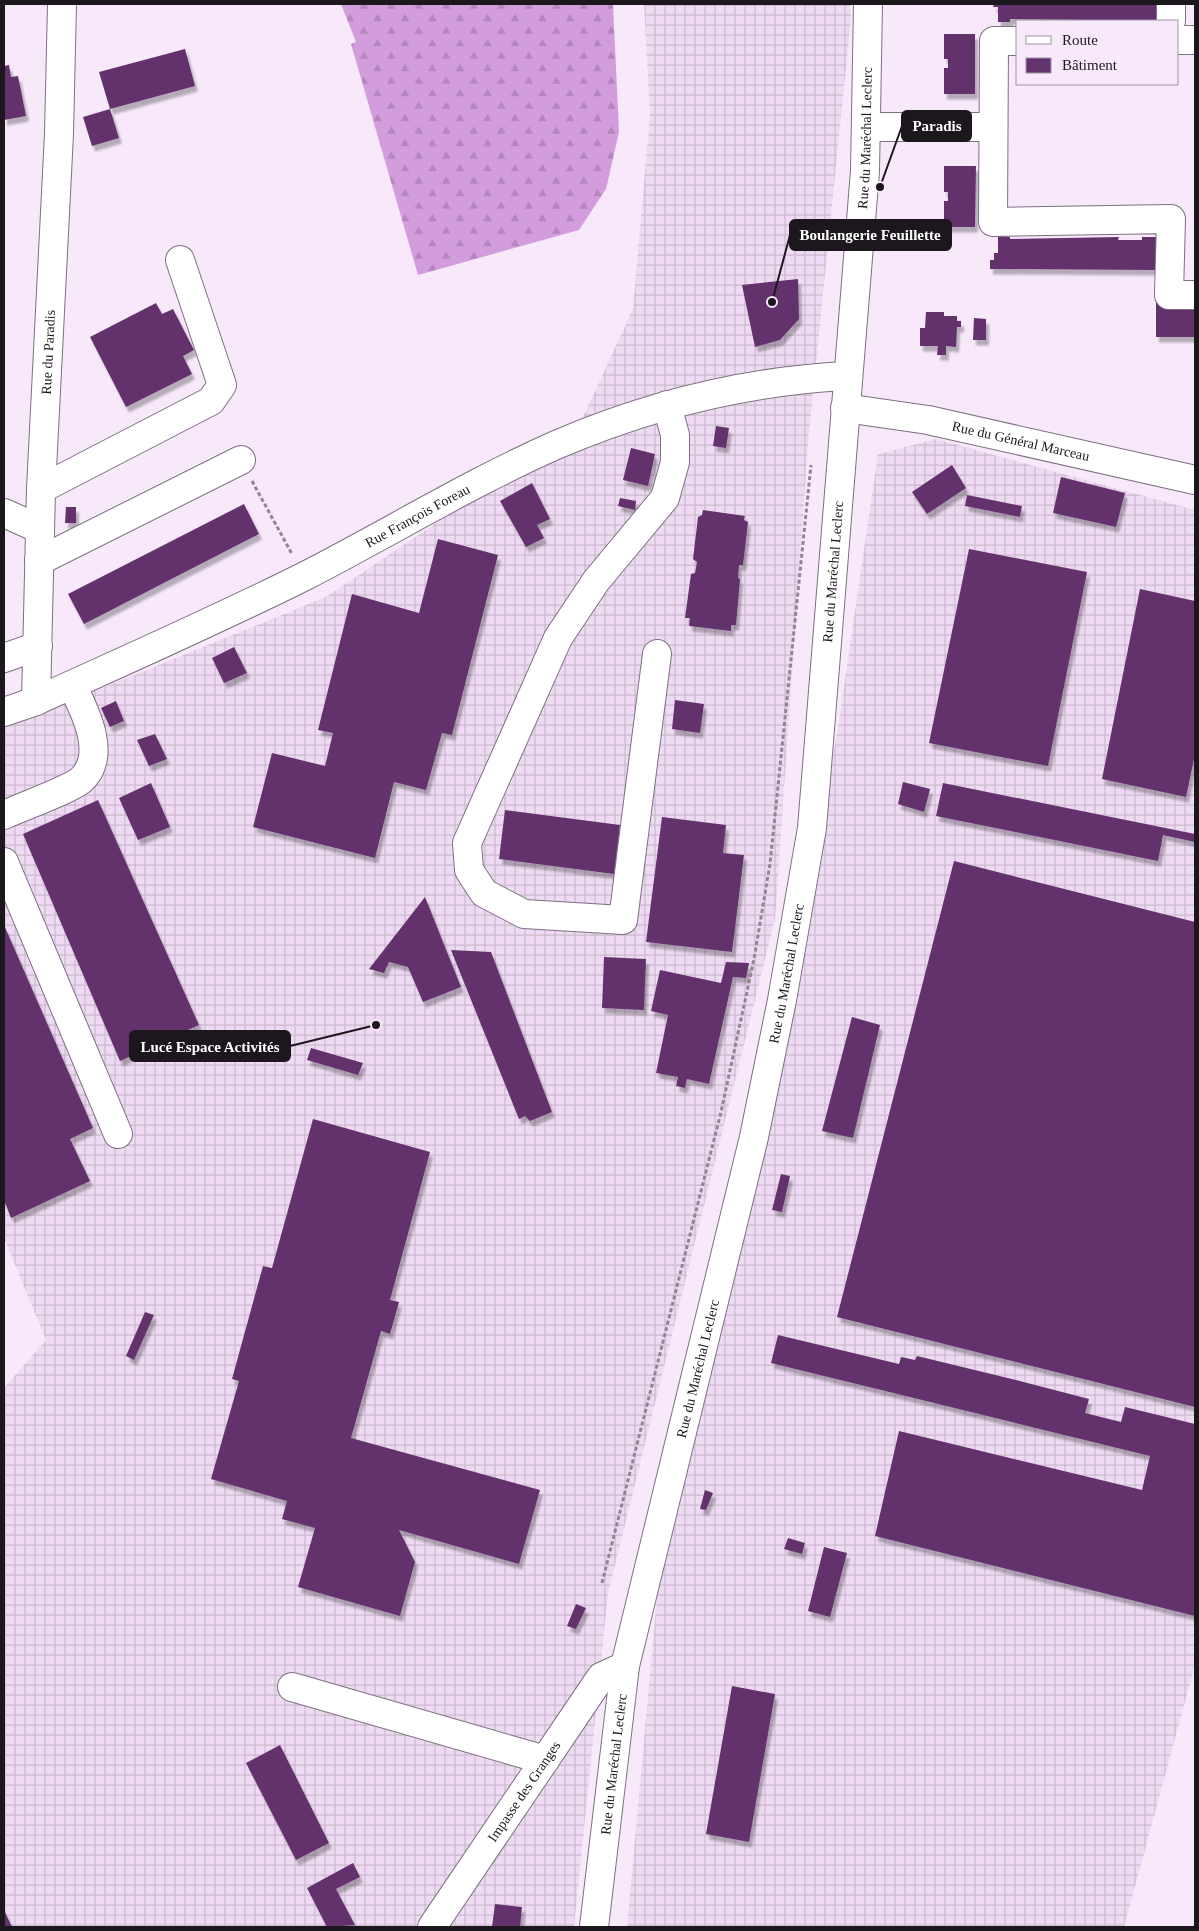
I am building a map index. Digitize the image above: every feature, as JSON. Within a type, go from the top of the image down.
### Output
[{"type":"street","name":"Rue du Paradis","points":[[36,701],[41,489],[59,134],[62,4]]},
{"type":"street","name":"Rue du Maréchal Leclerc","points":[[594,1927],[625,1666],[754,1137],[782,1000],[812,828],[865,171],[868,4]]},
{"type":"street","points":[[1171,4],[1171,20]]},
{"type":"street","points":[[1179,40],[1195,40]]},
{"type":"street","points":[[1016,41],[994,41],[993,222],[1171,219],[1169,295],[1195,295]]},
{"type":"street","points":[[866,127],[993,126]]},
{"type":"street","points":[[41,489],[211,401],[222,385],[180,260]]},
{"type":"street","name":"Rue François Foreau","points":[[4,712],[36,701],[304,576],[504,470],[556,445],[667,405],[794,379],[847,376]]},
{"type":"street","points":[[657,654],[623,920],[524,914],[484,893],[469,870],[468,843],[558,638],[596,581],[665,498],[675,462],[675,435],[667,405]]},
{"type":"street","name":"Rue du Général Marceau","points":[[845,408],[928,420],[1195,480]]},
{"type":"street","points":[[39,561],[242,460]]},
{"type":"street","points":[[4,513],[40,530]]},
{"type":"street","points":[[4,658],[38,646]]},
{"type":"street","points":[[4,815],[79,782],[89,770],[93,753],[88,717],[72,684]]},
{"type":"street","points":[[4,862],[118,1134]]},
{"type":"street","name":"Impasse des Granges","points":[[432,1927],[601,1677],[625,1666]]},
{"type":"street","points":[[292,1686],[545,1760]]},
{"type":"path","points":[[242,460],[304,576]]},
{"type":"path","points":[[602,1583],[721,1112],[754,959],[770,864],[811,465]]},
{"type":"shaded area","points":[[644,4],[850,4],[851,18],[808,442],[775,919],[608,1593],[574,1927],[4,1927],[4,1388],[46,1340],[4,1238],[4,728],[326,597],[578,428],[633,309],[650,116]]},
{"type":"shaded area","points":[[936,439],[1195,510],[1195,1665],[1124,1927],[627,1927],[657,1598],[757,1184],[838,728],[878,454]]},
{"type":"green space","points":[[341,4],[613,4],[619,132],[606,189],[579,230],[418,275],[351,44],[356,42]]},
{"type":"building","points":[[994,4],[1156,4],[1156,20],[1010,19],[1010,22],[998,22],[998,7],[993,7]]},
{"type":"building","points":[[944,34],[975,34],[975,94],[944,94],[944,68],[948,68],[948,59],[944,59]]},
{"type":"building","points":[[185,49],[195,86],[110,109],[99,72]]},
{"type":"building","points":[[9,65],[11,77],[18,76],[26,116],[4,120],[4,66]]},
{"type":"building","points":[[110,109],[119,138],[92,146],[83,117]]},
{"type":"building","points":[[944,166],[976,166],[975,227],[944,227],[944,201],[948,201],[948,192],[944,192]]},
{"type":"building","points":[[998,236],[1010,237],[1010,239],[1119,237],[1118,240],[1142,240],[1142,237],[1156,237],[1156,270],[990,269],[990,260],[994,260],[994,253],[998,253]]},
{"type":"building","points":[[798,279],[799,319],[780,340],[755,347],[742,285]]},
{"type":"building","points":[[156,303],[162,314],[173,309],[194,350],[183,356],[192,374],[126,407],[90,337]]},
{"type":"building","points":[[1156,303],[1195,304],[1195,337],[1156,337]]},
{"type":"building","points":[[926,312],[944,312],[944,316],[957,316],[957,321],[961,321],[961,327],[957,327],[956,347],[946,346],[946,355],[937,355],[938,346],[920,346],[920,328],[925,328]]},
{"type":"building","points":[[974,318],[986,319],[986,340],[973,340]]},
{"type":"building","points":[[716,426],[729,428],[726,448],[713,446]]},
{"type":"building","points":[[631,448],[655,454],[648,486],[623,480]]},
{"type":"building","points":[[952,465],[966,488],[927,514],[912,492]]},
{"type":"building","points":[[1061,477],[1125,493],[1116,527],[1053,513]]},
{"type":"building","points":[[532,483],[550,519],[537,525],[544,538],[526,547],[500,501]]},
{"type":"building","points":[[967,495],[1022,506],[1020,517],[965,506]]},
{"type":"building","points":[[620,498],[636,501],[635,510],[618,506]]},
{"type":"building","points":[[244,504],[259,534],[84,624],[68,594]]},
{"type":"building","points":[[66,507],[76,507],[76,523],[65,523]]},
{"type":"building","points":[[703,510],[745,516],[744,520],[748,522],[743,565],[739,565],[738,578],[740,579],[736,625],[731,625],[731,631],[689,626],[690,618],[685,618],[691,574],[695,573],[697,562],[693,559],[698,517],[702,515]]},
{"type":"building","points":[[438,539],[498,555],[452,735],[442,733],[426,790],[394,782],[375,858],[253,827],[272,753],[325,766],[333,733],[318,730],[352,594],[419,613]]},
{"type":"building","points":[[969,549],[1087,572],[1048,766],[929,743]]},
{"type":"building","points":[[1140,589],[1195,601],[1195,754],[1186,797],[1102,779]]},
{"type":"building","points":[[234,647],[247,673],[224,683],[212,658]]},
{"type":"building","points":[[675,700],[704,704],[700,733],[672,729]]},
{"type":"building","points":[[116,701],[124,721],[110,727],[101,708]]},
{"type":"building","points":[[155,734],[167,759],[149,766],[137,740]]},
{"type":"building","points":[[903,782],[930,789],[924,812],[898,804]]},
{"type":"building","points":[[151,783],[170,827],[138,840],[119,798]]},
{"type":"building","points":[[943,783],[1195,834],[1195,842],[1163,835],[1158,861],[936,816]]},
{"type":"building","points":[[98,800],[199,1025],[120,1061],[23,834]]},
{"type":"building","points":[[505,810],[620,825],[614,874],[499,859]]},
{"type":"building","points":[[662,817],[726,825],[723,853],[744,855],[732,952],[646,942]]},
{"type":"building","points":[[954,861],[1195,922],[1195,1407],[837,1317]]},
{"type":"building","points":[[425,897],[461,987],[423,1002],[408,967],[389,962],[384,973],[369,969]]},
{"type":"building","points":[[4,925],[93,1128],[70,1139],[90,1181],[11,1218],[4,1200]]},
{"type":"building","points":[[451,950],[491,952],[552,1112],[530,1121],[525,1116],[519,1119]]},
{"type":"building","points":[[604,957],[646,959],[644,1010],[602,1008]]},
{"type":"building","points":[[726,962],[749,963],[746,978],[733,977],[709,1084],[687,1079],[685,1088],[676,1086],[678,1077],[656,1073],[668,1015],[651,1011],[660,970],[721,983]]},
{"type":"building","points":[[852,1017],[880,1025],[853,1138],[822,1131]]},
{"type":"building","points":[[311,1048],[363,1063],[358,1075],[307,1060]]},
{"type":"building","points":[[313,1119],[430,1152],[390,1300],[399,1302],[390,1334],[381,1331],[351,1438],[540,1490],[519,1564],[399,1530],[415,1562],[400,1616],[298,1587],[315,1528],[282,1519],[287,1501],[211,1479],[239,1381],[232,1379],[263,1266],[272,1268]]},
{"type":"building","points":[[781,1174],[790,1176],[782,1212],[772,1210]]},
{"type":"building","points":[[145,1312],[154,1315],[134,1360],[126,1356]]},
{"type":"building","points":[[778,1335],[899,1364],[901,1357],[915,1360],[917,1356],[1016,1380],[1089,1399],[1085,1413],[1121,1422],[1125,1407],[1195,1424],[1195,1616],[875,1536],[899,1431],[1142,1490],[1150,1456],[771,1363]]},
{"type":"building","points":[[705,1490],[713,1493],[706,1510],[700,1509]]},
{"type":"building","points":[[788,1538],[805,1543],[802,1554],[784,1549]]},
{"type":"building","points":[[824,1547],[847,1553],[830,1617],[808,1611]]},
{"type":"building","points":[[576,1604],[586,1608],[576,1629],[567,1626]]},
{"type":"building","points":[[732,1686],[775,1694],[749,1842],[706,1834]]},
{"type":"building","points":[[280,1745],[329,1843],[296,1860],[246,1763]]},
{"type":"building","points":[[353,1863],[360,1877],[336,1889],[355,1925],[327,1927],[307,1888]]},
{"type":"building","points":[[495,1904],[522,1907],[520,1927],[492,1927]]},
{"type":"building","points":[[4,1910],[12,1927],[4,1927]]},
{"type":"place","name":"Paradis","points":[[880,187]]},
{"type":"place","name":"Boulangerie Feuillette","points":[[772,302]]},
{"type":"place","name":"Lucé Espace Activités","points":[[376,1025]]}]
